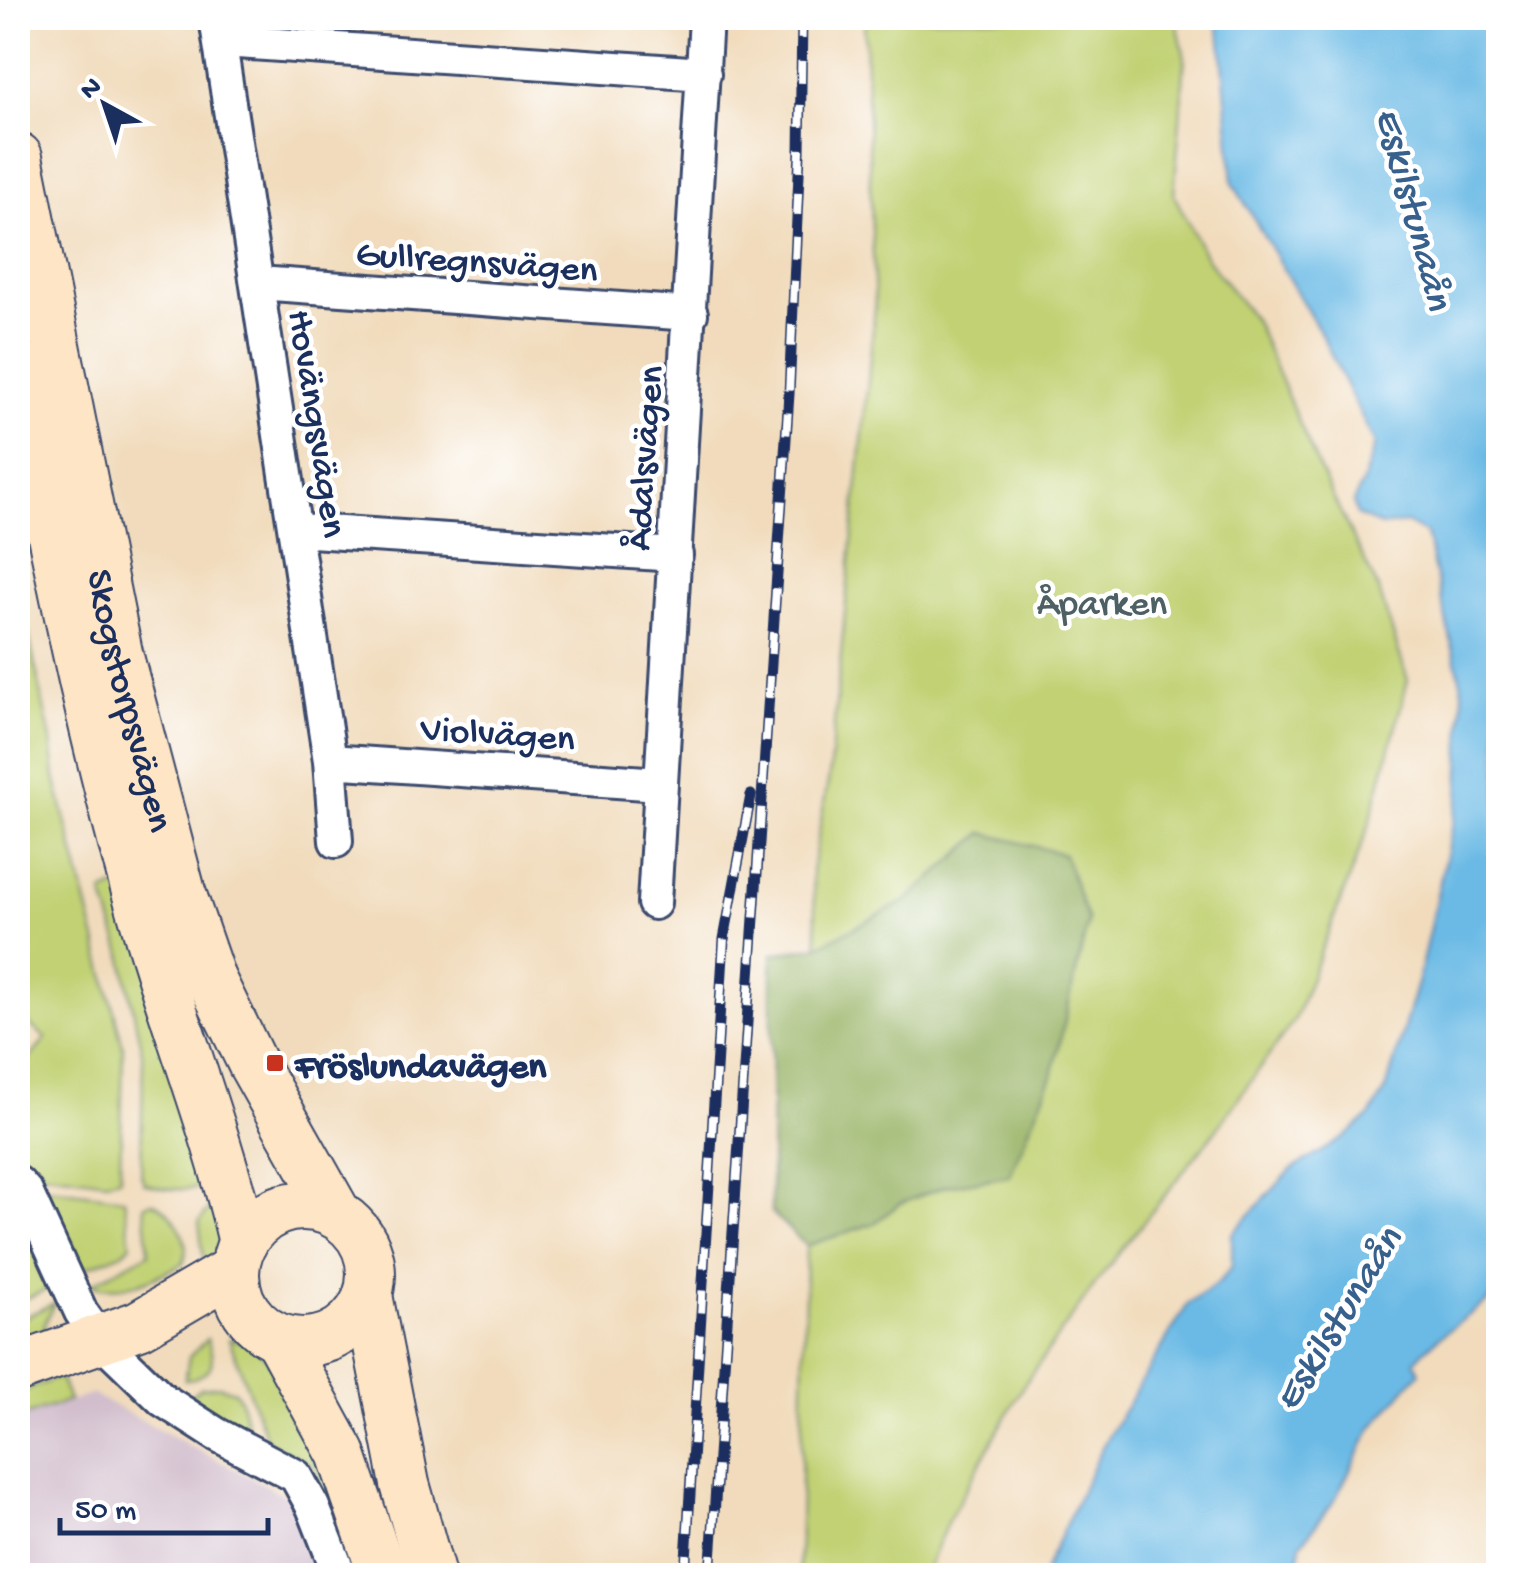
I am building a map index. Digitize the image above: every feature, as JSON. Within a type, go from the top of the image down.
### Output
[{"type":"main road","name":"Skogstorpsvägen","points":[[18,157],[99,569],[181,892],[211,979],[262,1081],[337,1214]]},
{"type":"main road","name":"Skogstorpsvägen","points":[[18,367],[74,641],[106,773],[148,931],[210,1118],[239,1255]]},
{"type":"main road","points":[[18,1368],[120,1332],[215,1318],[308,1343],[336,1334],[354,1319],[371,1283],[369,1257],[357,1232],[337,1214],[308,1206],[279,1210],[256,1225],[239,1255],[120,1332]]},
{"type":"main road","points":[[239,1255],[240,1302],[266,1330],[342,1453],[383,1576]]},
{"type":"main road","points":[[368,1294],[404,1484],[431,1576]]},
{"type":"street","name":"Ådalsvägen","points":[[654,903],[706,18]]},
{"type":"street","points":[[219,29],[704,74]]},
{"type":"street","name":"Hovängsvägen","points":[[219,29],[330,761],[336,841]]},
{"type":"street","name":"Gullregnsvägen","points":[[258,283],[691,314]]},
{"type":"street","points":[[296,530],[676,555]]},
{"type":"street","name":"Violvägen","points":[[330,761],[660,784]]},
{"type":"street","points":[[18,1183],[26,1192],[81,1312],[120,1332],[163,1400],[216,1434],[296,1476],[313,1507],[340,1576]]},
{"type":"shaded area","points":[[92,1394],[292,1499],[319,1575],[18,1575],[18,1418]]},
{"type":"green space","name":"Åparken","points":[[864,18],[1176,18],[1185,58],[1174,195],[1207,259],[1255,321],[1321,473],[1378,588],[1408,680],[1369,826],[1295,1019],[1023,1386],[947,1523],[925,1575],[799,1576],[806,1246],[875,1223],[899,1204],[945,1186],[1009,1176],[983,833],[906,901],[818,946],[812,870],[829,776],[875,308]]},
{"type":"green space","points":[[18,586],[51,740],[55,777],[123,1047],[120,1178],[107,1181],[40,1172],[18,1149],[18,1074],[46,1038],[18,1016]]},
{"type":"green space","points":[[983,833],[1064,854],[1088,921],[1052,1076],[1009,1176],[945,1186],[899,1204],[875,1223],[806,1246],[771,1212],[772,954],[818,946],[906,901]]},
{"type":"green space","points":[[127,882],[218,1184],[163,1188],[144,1183],[141,1174],[143,1058],[122,954],[103,893]]},
{"type":"green space","points":[[49,1188],[124,1198],[131,1244],[123,1253],[84,1269],[45,1192]]},
{"type":"green space","points":[[151,1202],[167,1211],[179,1227],[185,1246],[183,1264],[126,1286],[91,1284],[149,1253],[144,1206]]},
{"type":"green space","points":[[211,1207],[222,1229],[220,1249],[204,1263],[199,1222]]},
{"type":"green space","points":[[18,1221],[53,1287],[18,1302]]},
{"type":"green space","points":[[54,1303],[40,1335],[18,1347],[18,1320]]},
{"type":"green space","points":[[207,1339],[212,1355],[210,1367],[202,1375],[185,1380],[189,1357]]},
{"type":"green space","points":[[229,1339],[248,1343],[260,1351],[313,1415],[343,1529],[312,1465],[267,1440]]},
{"type":"green space","points":[[60,1377],[69,1401],[18,1418],[18,1393]]},
{"type":"green space","points":[[219,1386],[235,1391],[248,1430],[189,1397],[200,1388]]},
{"type":"water","name":"Eskilstunaån","points":[[1215,18],[1498,18],[1498,1293],[1415,1361],[1420,1372],[1372,1428],[1334,1501],[1301,1544],[1297,1575],[1042,1575],[1103,1445],[1188,1304],[1219,1282],[1232,1266],[1232,1234],[1291,1170],[1344,1138],[1370,1116],[1386,1090],[1419,976],[1459,796],[1463,691],[1426,534],[1406,523],[1381,526],[1357,515],[1353,502],[1375,444],[1321,334],[1233,183],[1221,40]]},
{"type":"railway","points":[[710,1576],[789,394],[802,18]]},
{"type":"railway","points":[[685,1576],[724,939],[751,795]]},
{"type":"place","name":"Fröslundavägen","points":[[275,1063]]}]
